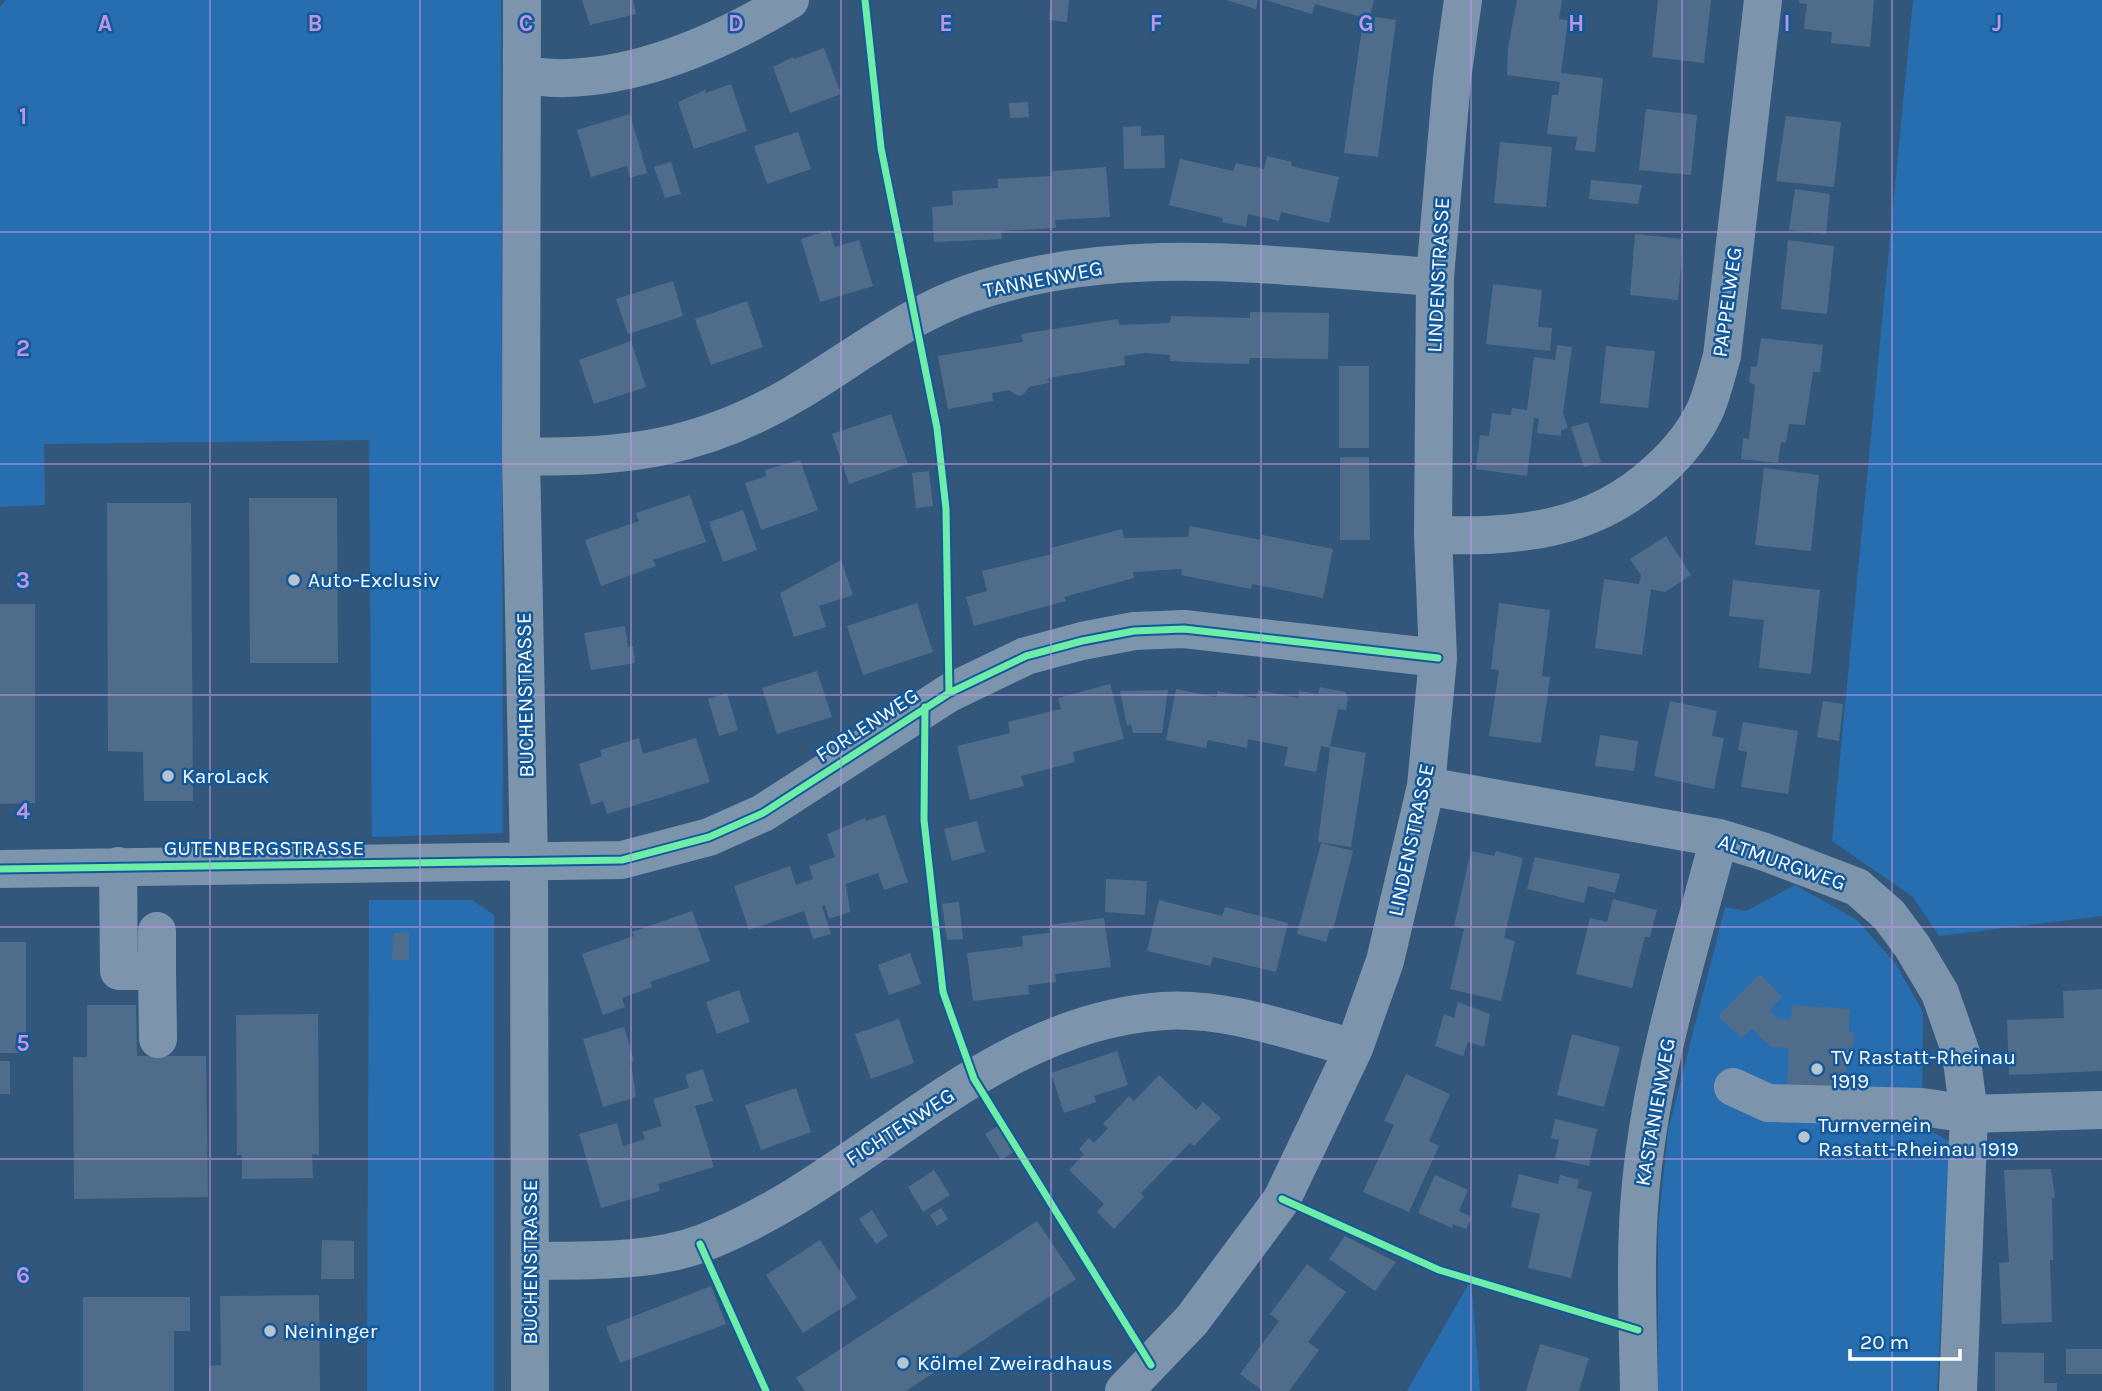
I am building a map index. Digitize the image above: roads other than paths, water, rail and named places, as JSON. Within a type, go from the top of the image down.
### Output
[{"type":"street","name":"BUCHENSTRASSE","points":[[522,0],[521,457],[529,863],[530,1391]]},
{"type":"street","points":[[522,75],[565,78],[609,74],[661,60],[713,40],[790,0]]},
{"type":"street","name":"LINDENSTRASSE","points":[[1124,1391],[1192,1320],[1282,1199],[1354,1048],[1385,961],[1426,786],[1438,659],[1433,535],[1435,277],[1452,79],[1463,0]]},
{"type":"street","name":"PAPPELWEG","points":[[1433,535],[1490,537],[1552,528],[1605,510],[1647,481],[1682,448],[1706,408],[1722,356],[1763,0]]},
{"type":"street","name":"TANNENWEG","points":[[521,457],[578,458],[629,454],[690,441],[737,423],[793,395],[917,319],[967,295],[1016,280],[1148,260],[1435,277]]},
{"type":"street","name":"FORLENWEG","points":[[529,863],[622,860],[709,837],[763,813],[949,693],[1026,656],[1082,641],[1134,631],[1184,629],[1438,659]]},
{"type":"street","name":"ALTMURGWEG","points":[[1426,786],[1719,838],[1765,852],[1857,887],[1889,915],[1940,993],[1961,1053],[1969,1114],[1958,1391]]},
{"type":"street","name":"KASTANIENWEG","points":[[1639,1391],[1636,1261],[1641,1183],[1657,1075],[1719,838]]},
{"type":"street","name":"GUTENBERGSTRASSE","points":[[0,869],[529,863]]},
{"type":"street","points":[[118,866],[119,971],[157,971]]},
{"type":"street","points":[[157,931],[158,1039]]},
{"type":"street","name":"FICHTENWEG","points":[[530,1261],[652,1255],[700,1244],[785,1204],[888,1133],[1031,1047],[1071,1030],[1116,1017],[1163,1011],[1204,1012],[1240,1018],[1354,1048]]},
{"type":"street","points":[[1733,1087],[1768,1102],[1922,1107],[1969,1114],[2102,1110]]},
{"type":"place","name":"Auto-Exclusiv","points":[[294,580]]},
{"type":"place","name":"KaroLack","points":[[168,776]]},
{"type":"place","name":"TV Rastatt-Rheinau 1919","points":[[1817,1069]]},
{"type":"place","name":"Turnvernein Rastatt-Rheinau 1919","points":[[1804,1137]]},
{"type":"place","name":"Neininger","points":[[270,1331]]},
{"type":"place","name":"Kölmel Zweiradhaus","points":[[903,1363]]}]
